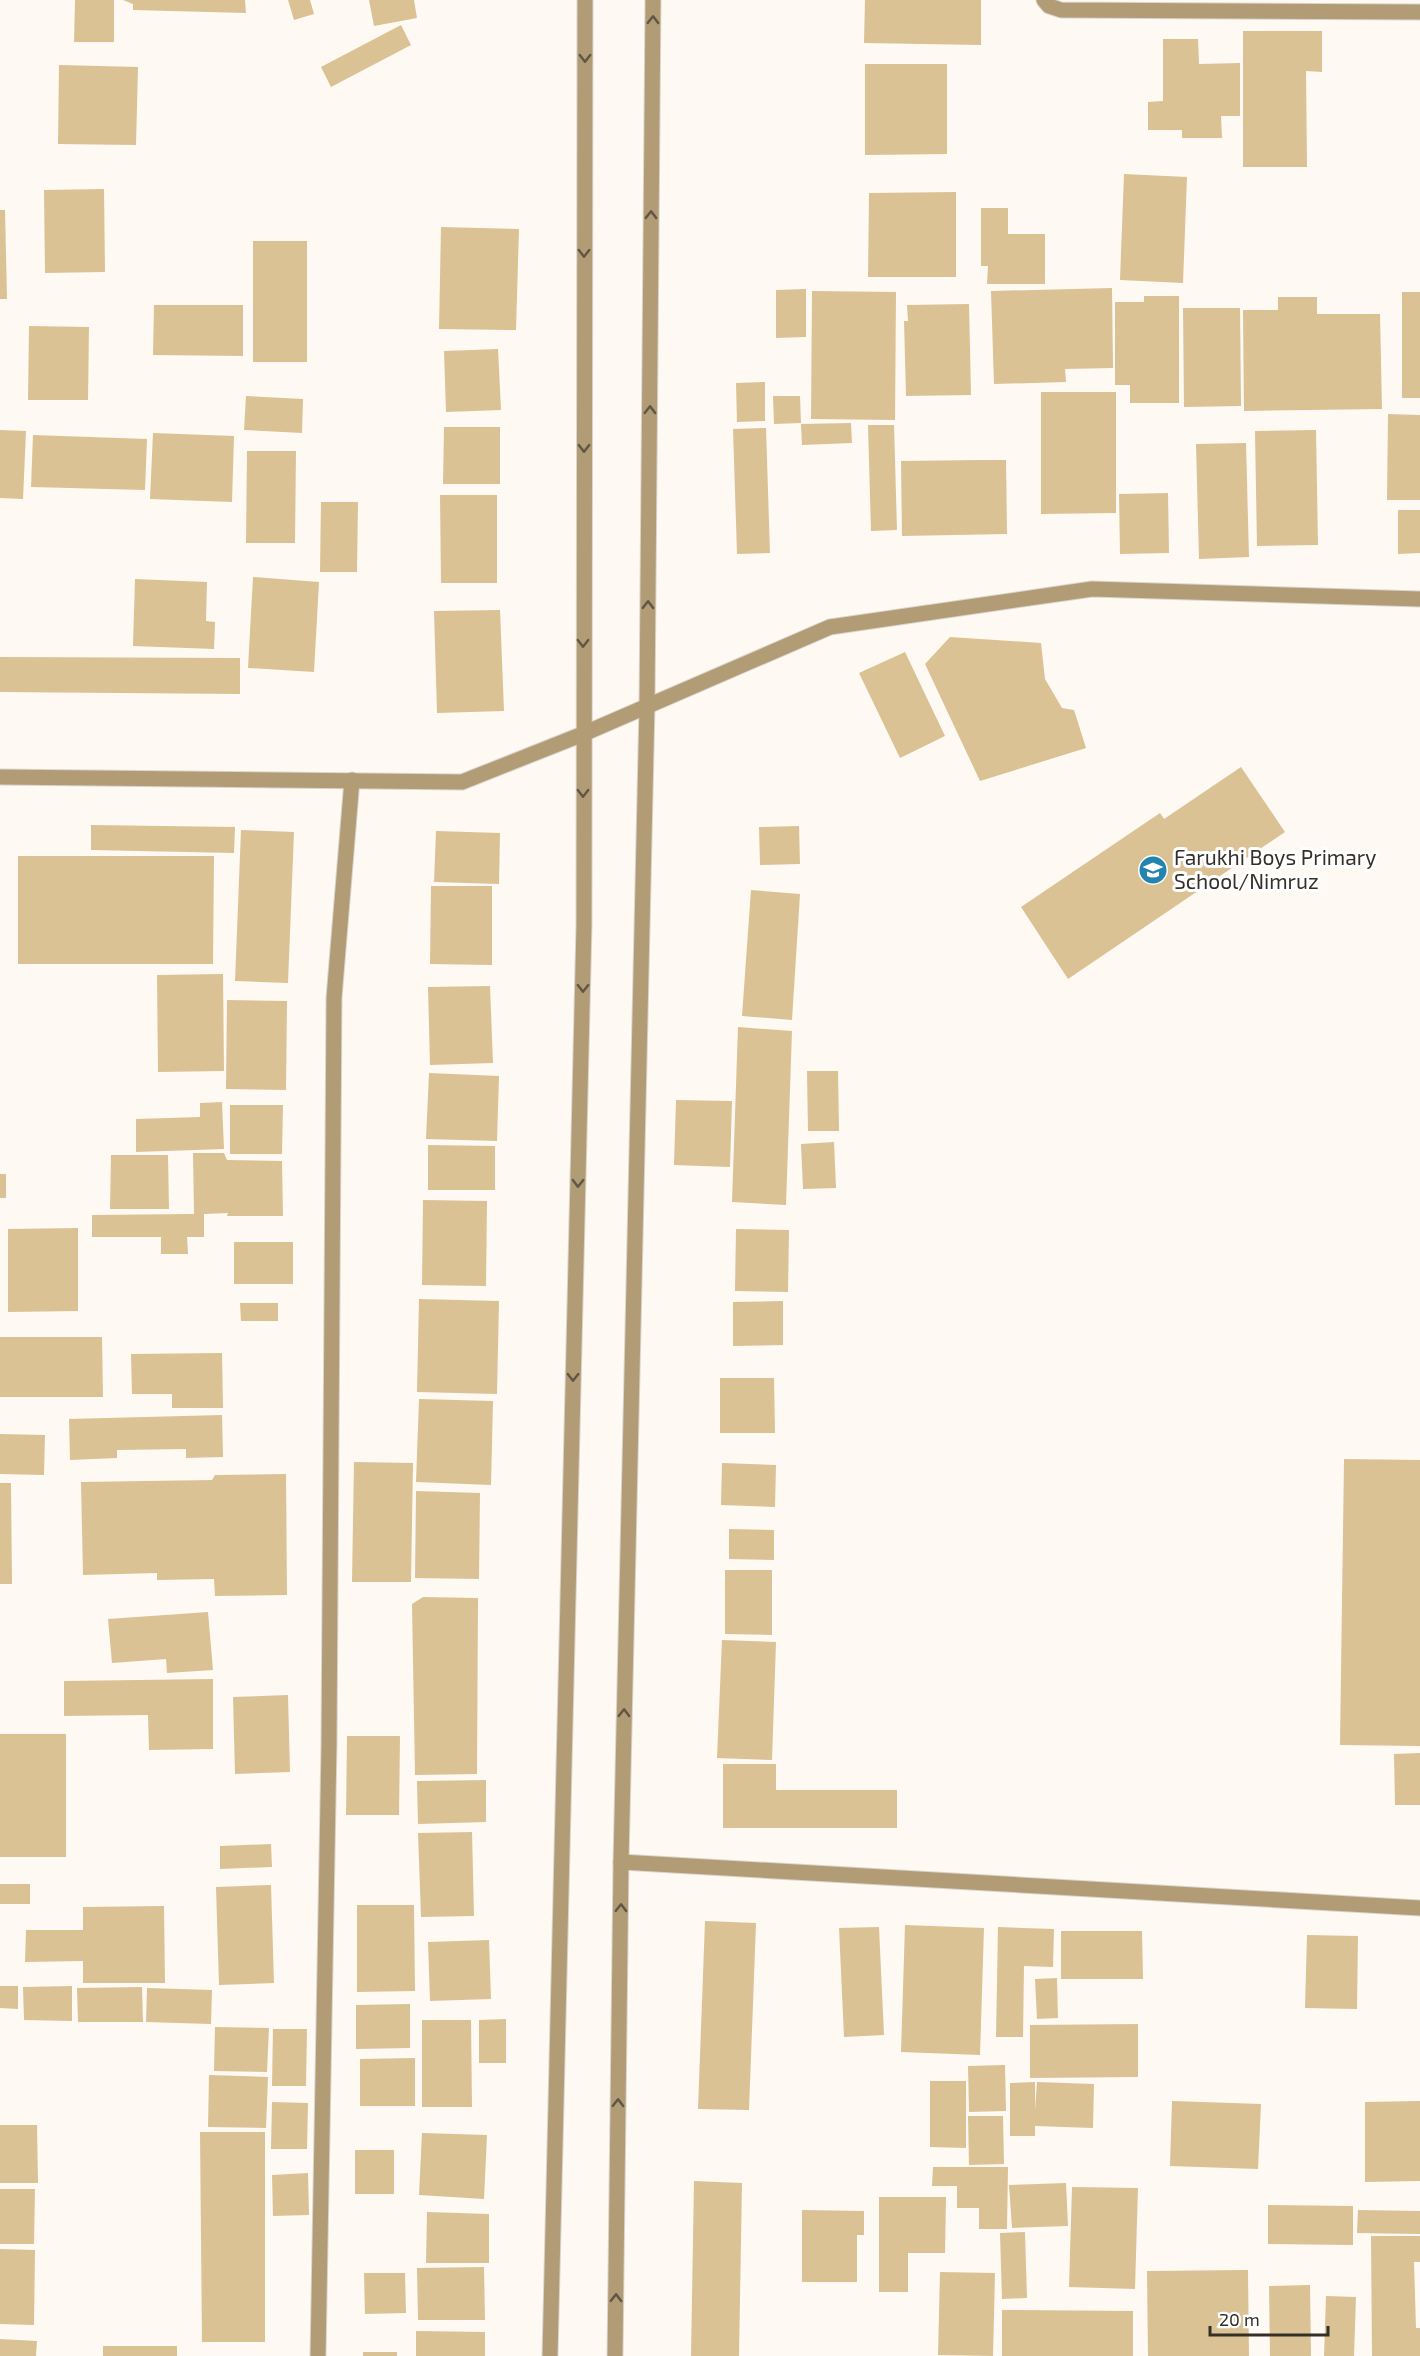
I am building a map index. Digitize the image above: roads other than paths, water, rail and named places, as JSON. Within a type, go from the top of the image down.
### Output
[{"type":"street","points":[[550,2356],[584,925],[585,0]]},
{"type":"street","points":[[615,2356],[621,1862],[647,706],[653,0]]},
{"type":"street","points":[[1044,0],[1049,6],[1061,10],[1420,12]]},
{"type":"street","points":[[0,777],[462,782],[583,734],[830,627],[1092,589],[1420,599]]},
{"type":"street","points":[[318,2356],[329,1732],[334,998],[352,780]]},
{"type":"street","points":[[621,1862],[1420,1908]]},
{"type":"place","name":"Farukhi Boys Primary School/Nimruz","points":[[1153,870]]}]
